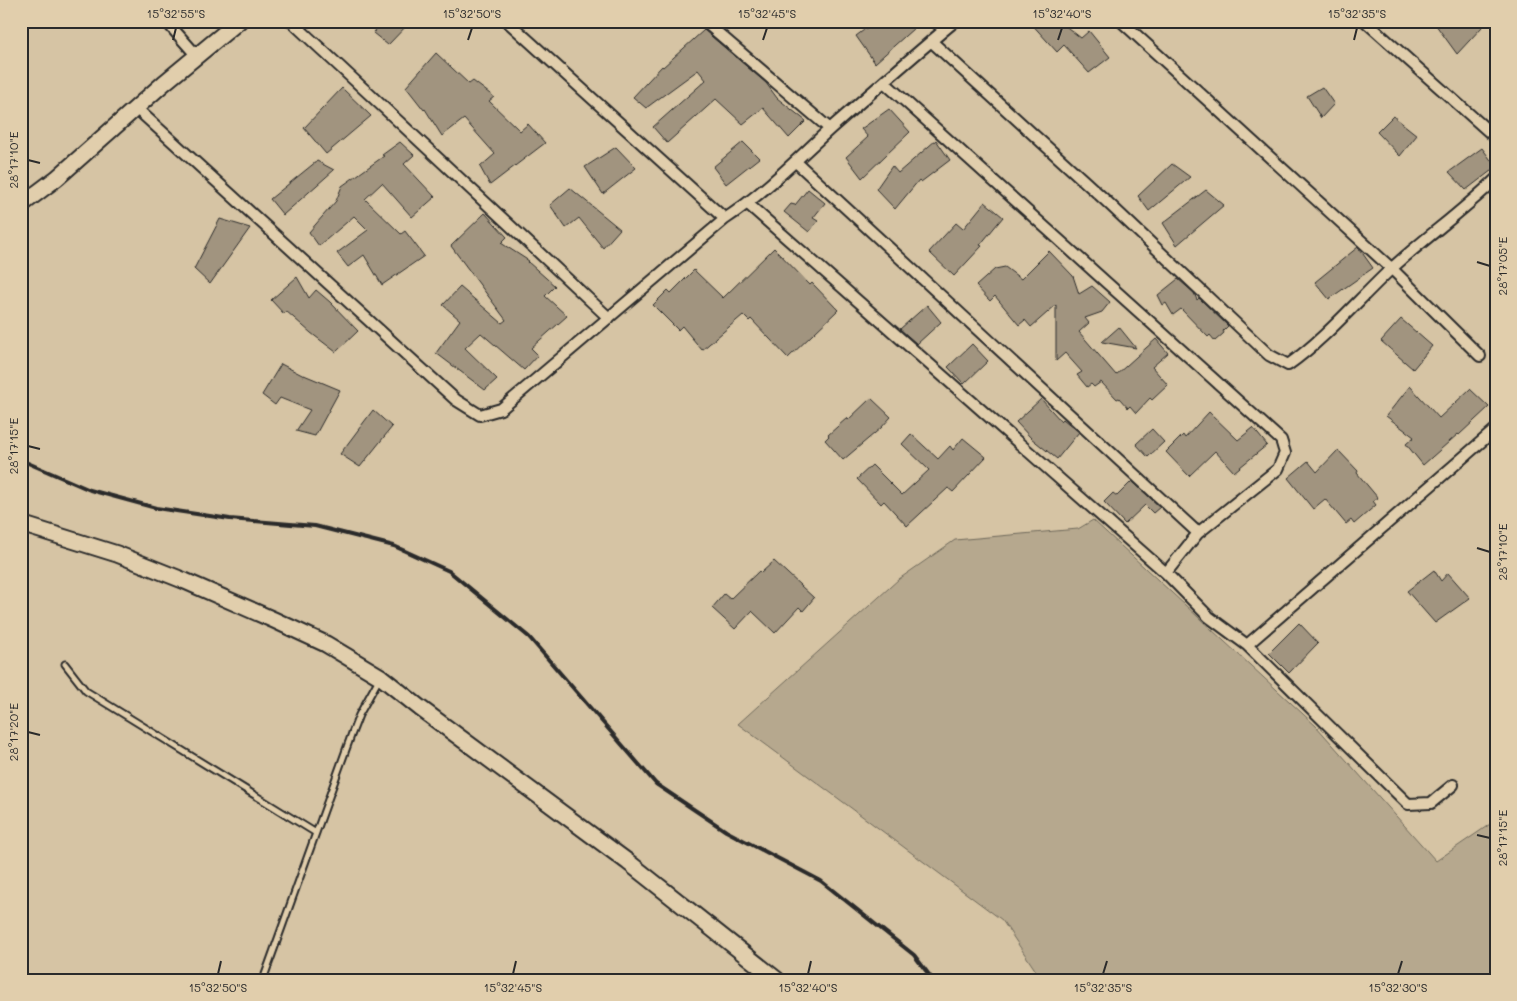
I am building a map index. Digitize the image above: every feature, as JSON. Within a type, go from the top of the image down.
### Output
[{"type":"street","points":[[166,21],[197,56]]},
{"type":"street","points":[[21,205],[58,178],[136,108],[239,21]]},
{"type":"street","points":[[291,21],[609,318]]},
{"type":"street","points":[[507,21],[725,219]]},
{"type":"street","points":[[704,21],[830,129]]},
{"type":"street","points":[[935,21],[944,30]]},
{"type":"street","points":[[136,108],[456,400],[480,415],[501,409],[725,219],[748,204],[830,129],[955,21]]},
{"type":"street","points":[[1121,21],[1392,269],[1480,356]]},
{"type":"street","points":[[1365,21],[1496,138]]},
{"type":"street","points":[[932,41],[1104,199],[1269,355],[1288,365],[1305,352],[1392,269],[1496,179]]},
{"type":"street","points":[[884,82],[1281,440],[1285,453],[1278,469],[1198,533],[1166,572]]},
{"type":"street","points":[[796,162],[1198,533]]},
{"type":"street","points":[[748,204],[1166,572],[1209,616],[1247,645],[1408,804],[1431,803],[1453,785]]},
{"type":"street","points":[[1247,645],[1496,429]]},
{"type":"street","points":[[21,524],[117,554],[185,581],[326,644],[380,676],[420,708],[628,862],[777,980]]},
{"type":"lane","points":[[65,664],[86,691],[316,833]]},
{"type":"lane","points":[[263,980],[352,732],[380,676]]},
{"type":"shaded area","points":[[1093,520],[1316,726],[1436,861],[1496,820],[1496,980],[1042,980],[1002,920],[738,724],[899,579],[955,540],[1078,529]]},
{"type":"building","points":[[384,21],[411,21],[388,45],[373,33]]},
{"type":"building","points":[[876,21],[909,21],[914,28],[875,63],[856,36]]},
{"type":"building","points":[[1029,21],[1059,21],[1081,38],[1089,31],[1110,57],[1089,73],[1064,45],[1057,52]]},
{"type":"building","points":[[1433,21],[1476,21],[1482,27],[1457,54]]},
{"type":"building","points":[[704,30],[766,83],[777,98],[806,121],[789,138],[763,108],[743,124],[716,99],[667,143],[653,127],[706,80],[698,70],[646,108],[633,97],[662,66]]},
{"type":"building","points":[[436,53],[469,84],[473,81],[494,97],[489,101],[520,131],[528,124],[545,143],[490,185],[480,167],[495,154],[464,119],[442,136],[425,109],[406,87]]},
{"type":"building","points":[[1322,87],[1334,104],[1321,118],[1307,96]]},
{"type":"building","points":[[342,88],[371,116],[326,154],[304,128]]},
{"type":"building","points":[[889,109],[910,132],[862,178],[846,157],[868,137],[861,129]]},
{"type":"building","points":[[1393,116],[1417,135],[1400,156],[1377,132]]},
{"type":"building","points":[[936,140],[950,160],[921,182],[919,180],[895,209],[876,189],[892,166],[898,173]]},
{"type":"building","points":[[400,142],[414,155],[404,164],[435,197],[412,217],[382,183],[365,199],[401,234],[405,231],[424,256],[382,285],[364,255],[348,267],[337,253],[368,230],[354,216],[319,246],[309,232],[336,201],[342,186]]},
{"type":"building","points":[[743,142],[759,158],[726,184],[713,167]]},
{"type":"building","points":[[616,147],[636,168],[603,194],[585,167]]},
{"type":"building","points":[[1482,148],[1496,167],[1466,190],[1449,172]]},
{"type":"building","points":[[317,161],[334,170],[283,215],[270,199]]},
{"type":"building","points":[[1172,164],[1190,177],[1149,211],[1138,196]]},
{"type":"building","points":[[570,188],[620,229],[603,248],[579,218],[566,228],[550,205]]},
{"type":"building","points":[[808,189],[825,203],[813,218],[818,221],[809,232],[784,212],[791,204],[795,205]]},
{"type":"building","points":[[1206,190],[1224,205],[1177,245],[1163,223]]},
{"type":"building","points":[[985,202],[1003,217],[980,245],[982,246],[954,276],[929,252],[956,223],[963,229]]},
{"type":"building","points":[[485,213],[507,237],[501,243],[529,261],[555,286],[545,296],[567,316],[531,348],[538,355],[524,370],[481,333],[465,348],[497,379],[485,390],[436,353],[460,320],[443,305],[460,287],[502,323],[506,320],[451,246]]},
{"type":"building","points":[[220,219],[250,228],[210,284],[194,269]]},
{"type":"building","points":[[1358,247],[1373,268],[1329,299],[1315,282]]},
{"type":"building","points":[[774,248],[810,285],[812,283],[838,310],[788,358],[751,319],[749,321],[743,315],[702,350],[682,326],[678,330],[653,305],[668,290],[671,293],[694,270],[723,298]]},
{"type":"building","points":[[1049,251],[1073,276],[1079,294],[1092,286],[1110,302],[1102,312],[1085,318],[1089,323],[1079,332],[1116,375],[1156,339],[1168,353],[1152,367],[1168,385],[1152,400],[1150,398],[1136,413],[1130,406],[1128,408],[1119,398],[1117,399],[1101,382],[1094,387],[1091,384],[1087,387],[1077,375],[1082,372],[1065,353],[1056,361],[1056,305],[1031,327],[1025,320],[1019,325],[995,296],[990,301],[976,286],[995,269],[1005,267],[1021,279]]},
{"type":"building","points":[[297,277],[309,298],[316,290],[358,331],[336,352],[286,311],[284,314],[271,300]]},
{"type":"building","points":[[1178,279],[1194,293],[1197,300],[1199,298],[1228,326],[1223,331],[1224,333],[1215,341],[1210,335],[1208,337],[1181,309],[1173,315],[1166,303],[1163,305],[1158,295]]},
{"type":"building","points":[[927,305],[941,322],[917,344],[900,329]]},
{"type":"building","points":[[1401,319],[1432,346],[1413,369],[1381,341]]},
{"type":"building","points":[[1119,327],[1136,348],[1102,342]]},
{"type":"building","points":[[972,344],[988,361],[964,384],[948,367]]},
{"type":"building","points":[[281,364],[304,376],[340,390],[315,436],[296,431],[310,410],[280,398],[275,405],[262,395]]},
{"type":"building","points":[[1410,386],[1439,418],[1470,389],[1489,407],[1423,465],[1406,444],[1414,437],[1386,416]]},
{"type":"building","points":[[871,398],[891,417],[881,428],[843,460],[825,440],[828,435],[847,418],[848,420]]},
{"type":"building","points":[[1041,399],[1061,421],[1063,419],[1079,432],[1057,459],[1031,438],[1016,422]]},
{"type":"building","points":[[373,410],[392,427],[360,467],[340,454]]},
{"type":"building","points":[[1209,412],[1238,440],[1253,428],[1267,445],[1234,472],[1215,451],[1189,476],[1166,452],[1183,435],[1185,438]]},
{"type":"building","points":[[1152,429],[1164,442],[1148,457],[1136,444]]},
{"type":"building","points":[[911,434],[938,459],[950,446],[953,450],[963,438],[986,457],[953,492],[948,488],[907,526],[884,501],[881,504],[857,479],[872,465],[902,495],[929,470],[902,444]]},
{"type":"building","points":[[1338,450],[1358,471],[1357,473],[1378,498],[1373,501],[1376,505],[1354,524],[1351,520],[1346,524],[1325,499],[1313,509],[1288,478],[1308,461],[1317,472]]},
{"type":"building","points":[[1132,481],[1160,507],[1153,513],[1145,505],[1125,524],[1104,502],[1113,493],[1117,496]]},
{"type":"building","points":[[774,561],[814,598],[803,611],[799,607],[775,633],[752,611],[735,629],[712,608],[724,594],[730,599],[759,571],[761,573]]},
{"type":"building","points":[[1434,570],[1441,581],[1448,573],[1470,598],[1435,623],[1407,591]]},
{"type":"building","points":[[1299,623],[1318,643],[1289,673],[1269,653]]},
{"type":"railway","points":[[21,460],[90,490],[156,508],[230,519],[315,526],[394,546],[449,571],[529,637],[656,784],[726,831],[821,881],[914,955],[933,980]]}]
